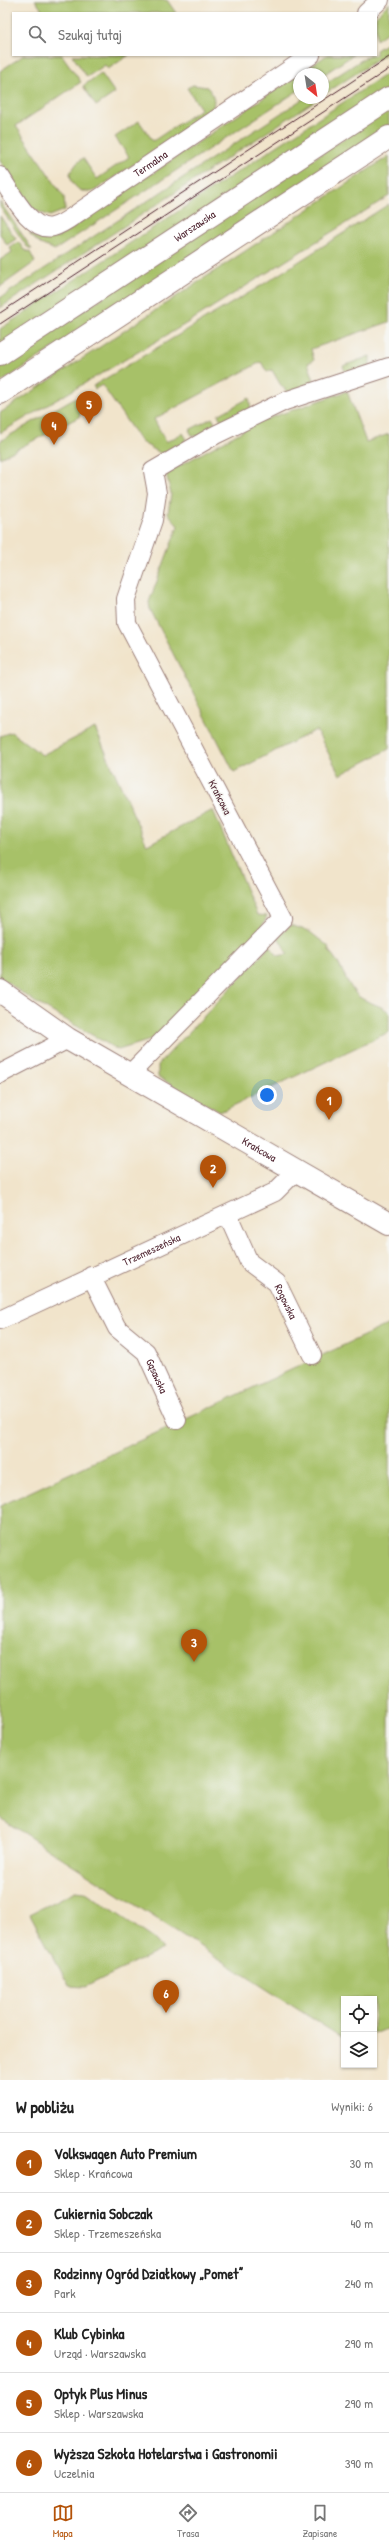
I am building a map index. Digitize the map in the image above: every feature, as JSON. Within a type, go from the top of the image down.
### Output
[{"type":"main road","name":"Warszawska","points":[[0,354],[389,98]]},
{"type":"main road","points":[[0,393],[389,137]]},
{"type":"main road","name":"Krańcowa","points":[[0,991],[68,1039],[131,1073],[389,1224]]},
{"type":"street","points":[[367,12],[380,0]]},
{"type":"street","name":"Termalna","points":[[0,176],[33,222],[43,227],[53,227],[73,216],[310,56]]},
{"type":"street","name":"Krańcowa","points":[[131,1073],[283,918],[127,623],[126,599],[153,520],[157,493],[153,471],[215,435],[285,401],[389,367]]},
{"type":"street","points":[[0,1074],[68,1039]]},
{"type":"street","name":"Trzemeszeńska","points":[[0,1320],[91,1276],[228,1215],[275,1192],[297,1170]]},
{"type":"street","name":"Rogowska","points":[[228,1215],[249,1262],[277,1283],[312,1355]]},
{"type":"street","name":"Gąsawska","points":[[91,1276],[117,1328],[146,1352],[177,1420]]},
{"type":"green space","points":[[35,0],[167,0],[175,12],[43,12]]},
{"type":"green space","points":[[389,3],[389,31],[377,39],[377,15]]},
{"type":"green space","points":[[389,42],[389,52],[329,91],[329,81],[367,56],[377,56],[377,49]]},
{"type":"green space","points":[[22,56],[63,56],[81,82],[16,126],[64,197],[65,210],[50,216],[34,210],[0,161],[0,71]]},
{"type":"green space","points":[[73,56],[128,56],[108,69],[105,65],[87,77]]},
{"type":"green space","points":[[326,56],[352,56],[329,71],[329,68],[308,68]]},
{"type":"green space","points":[[389,72],[389,88],[0,345],[0,329]]},
{"type":"green space","points":[[101,73],[115,93],[96,106],[83,86]]},
{"type":"green space","points":[[293,78],[293,94],[55,250],[40,244],[29,234],[43,240],[58,237]]},
{"type":"green space","points":[[193,85],[207,87],[212,94],[214,104],[208,115],[94,191],[85,192],[72,182],[70,173],[77,163],[83,158],[97,179],[129,157],[115,137],[139,121],[153,141],[201,109],[187,88]]},
{"type":"green space","points":[[295,104],[310,104],[0,308],[0,298]]},
{"type":"green space","points":[[389,109],[389,128],[0,383],[0,365]]},
{"type":"green space","points":[[389,156],[389,196],[184,325],[0,433],[0,413]]},
{"type":"green space","points":[[0,202],[32,249],[27,247],[0,207]]},
{"type":"green space","points":[[389,204],[389,322],[311,349],[314,360],[308,363],[315,383],[288,393],[280,384],[272,370],[267,372],[261,362],[154,419],[166,442],[183,433],[186,438],[184,444],[162,454],[141,442],[102,385],[95,389],[93,386],[262,285]]},
{"type":"green space","points":[[0,216],[16,239],[7,245],[0,234]]},
{"type":"green space","points":[[19,242],[24,250],[30,252],[35,262],[0,287],[0,260],[12,252],[10,248]]},
{"type":"green space","points":[[370,356],[370,366],[348,373],[345,371],[343,366]]},
{"type":"green space","points":[[347,391],[366,442],[389,434],[389,749],[340,775],[316,730],[234,772],[150,609],[149,602],[178,526],[168,513],[171,494],[166,473],[261,421]]},
{"type":"green space","points":[[74,398],[78,400],[82,407],[79,417],[0,458],[0,441]]},
{"type":"green space","points":[[249,398],[251,409],[226,421],[221,420],[218,415]]},
{"type":"green space","points":[[212,418],[215,423],[213,429],[198,437],[192,435],[189,430]]},
{"type":"green space","points":[[95,728],[147,845],[213,810],[257,915],[267,916],[262,927],[154,1039],[118,1050],[35,1002],[0,977],[0,736],[11,732],[42,755]]},
{"type":"green space","points":[[291,925],[310,932],[328,946],[329,951],[337,961],[356,994],[389,1012],[389,1032],[220,1112],[158,1077],[158,1065],[270,946],[278,956],[288,954],[278,937]]},
{"type":"green space","points":[[389,1324],[389,2028],[377,2033],[377,1996],[341,1996],[341,2037],[0,1818],[0,1506]]},
{"type":"green space","points":[[76,1891],[85,1892],[154,1939],[163,1949],[85,1987],[69,1986],[30,1914]]},
{"type":"tram line","points":[[0,313],[389,57]]},
{"type":"tram line","points":[[0,324],[389,69]]},
{"type":"place","name":"Optyk Plus Minus","points":[[89,424]]},
{"type":"place","name":"Klub Cybinka","points":[[54,445]]},
{"type":"place","name":"Volkswagen Auto Premium","points":[[329,1120]]},
{"type":"place","name":"Cukiernia Sobczak","points":[[213,1188]]},
{"type":"place","name":"Rodzinny Ogród Działkowy „Pomet”","points":[[194,1662]]},
{"type":"place","name":"Wyższa Szkoła Hotelarstwa i Gastronomii","points":[[166,2013]]}]
